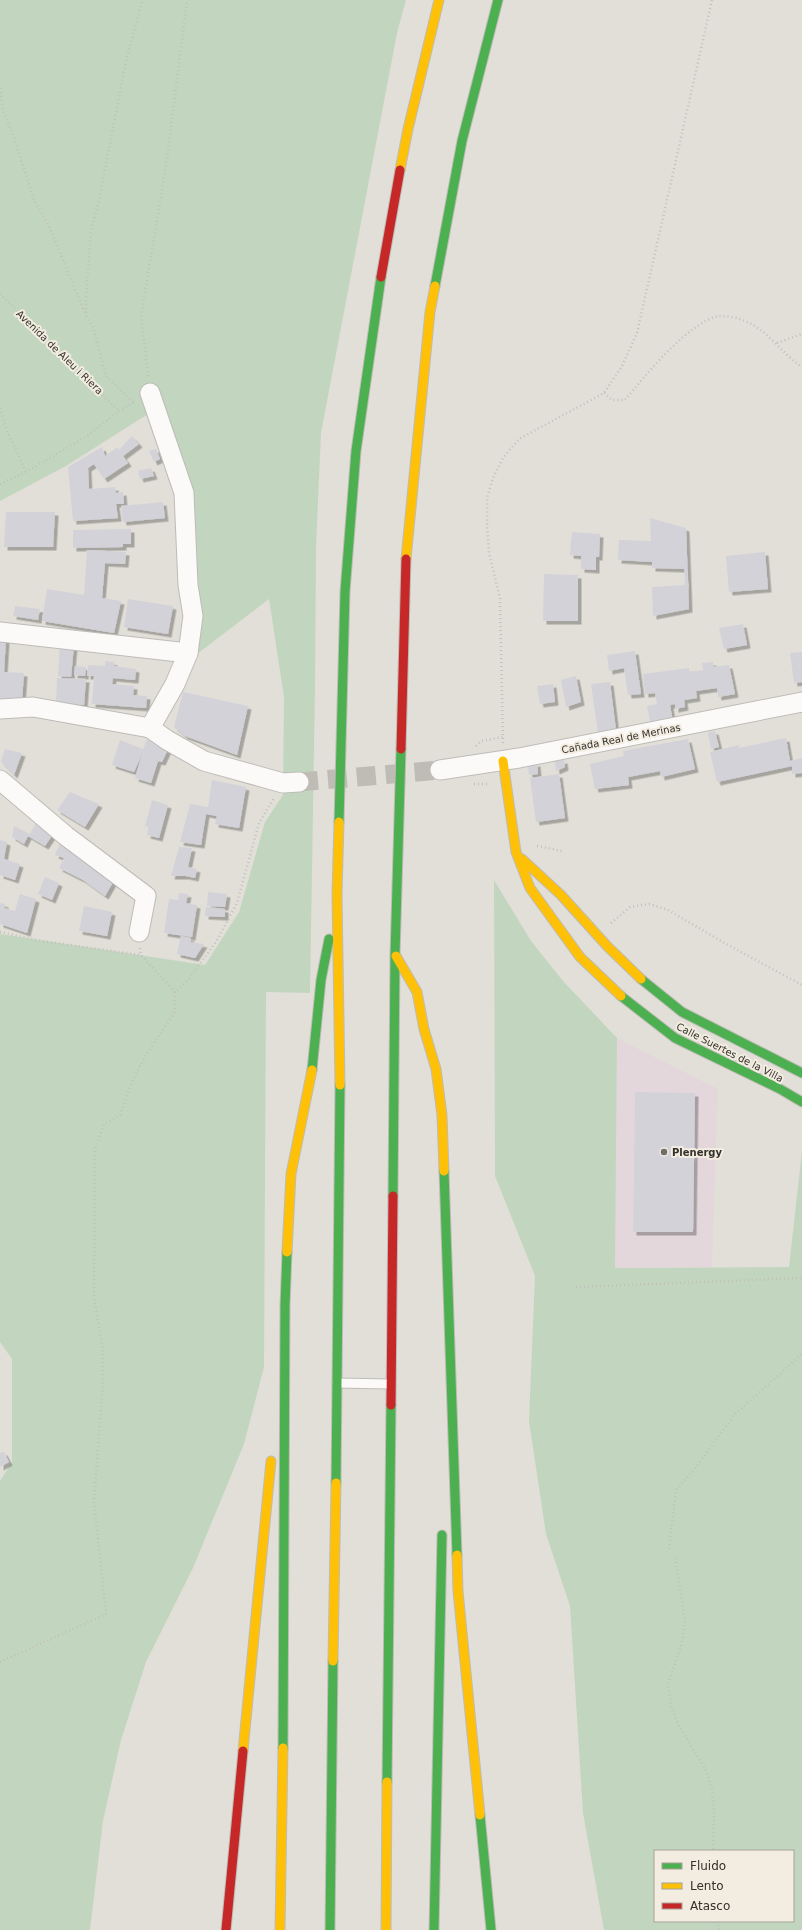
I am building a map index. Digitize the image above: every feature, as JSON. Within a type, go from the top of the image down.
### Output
[{"type":"main road","points":[[330,1930],[340,1126],[337,894],[345,592],[356,452],[376,302],[408,129],[439,0]]},
{"type":"main road","points":[[386,1930],[395,955],[407,540],[430,312],[462,141],[498,0]]},
{"type":"main road","name":"Calle Suertes de la Villa","points":[[503,761],[516,852],[530,888],[580,957],[612,989],[644,1016],[675,1038],[780,1089],[802,1102]]},
{"type":"main road","name":"Calle Suertes de la Villa","points":[[516,852],[565,900],[596,935],[647,986],[665,1000],[682,1012],[802,1073]]},
{"type":"main road","points":[[280,1930],[285,1657],[285,1306],[290,1174],[313,1064],[321,980],[337,894]]},
{"type":"main road","points":[[395,955],[417,992],[424,1029],[436,1069],[442,1114],[458,1591],[491,1930]]},
{"type":"main road","points":[[444,1456],[447,1266]]},
{"type":"main road","points":[[275,1417],[285,1306]]},
{"type":"main road","points":[[226,1930],[272,1449]]},
{"type":"main road","points":[[434,1930],[442,1526]]},
{"type":"street","points":[[142,398],[184,493],[188,585],[193,616],[188,654],[175,684],[150,728]]},
{"type":"street","points":[[0,632],[188,654]]},
{"type":"street","name":"Cañada Real de Merinas","points":[[440,770],[503,761],[802,702]]},
{"type":"street","points":[[0,708],[33,708],[150,728],[167,740],[204,761],[291,783]]},
{"type":"street","points":[[0,780],[66,836],[146,896],[139,932]]},
{"type":"lane","points":[[337,1383],[390,1384]]},
{"type":"path","points":[[86,316],[91,231],[101,193],[127,56],[142,0]]},
{"type":"path","points":[[142,398],[141,316],[167,158],[187,0]]},
{"type":"path","points":[[503,761],[503,667],[500,598],[489,553],[487,498],[493,478],[503,458],[519,439],[604,393],[622,366],[636,333],[712,0]]},
{"type":"path","points":[[0,88],[4,114],[12,132],[34,200],[48,224],[86,316],[93,327],[106,376],[142,398]]},
{"type":"path","name":"Avenida de Aleu i Riera","points":[[0,294],[120,410]]},
{"type":"path","points":[[604,393],[612,400],[625,400],[660,358],[688,334],[706,322],[720,316],[740,319],[756,328],[777,343],[802,368]]},
{"type":"path","points":[[777,343],[802,334]]},
{"type":"path","points":[[0,484],[26,472],[88,436],[120,410],[142,398]]},
{"type":"path","points":[[0,408],[6,429],[26,472]]},
{"type":"path","points":[[0,1662],[106,1614],[94,1503],[104,1380],[104,1349],[94,1298],[96,1149],[104,1124],[120,1114],[132,1082],[146,1055],[174,1013],[175,992],[190,978],[216,942],[237,903],[259,823],[291,783]]},
{"type":"path","points":[[611,923],[630,907],[650,904],[668,910],[728,945],[802,985]]},
{"type":"path","points":[[0,932],[42,941],[141,955]]},
{"type":"path","points":[[139,932],[141,955],[175,992]]},
{"type":"path","points":[[576,1287],[802,1278]]},
{"type":"path","points":[[668,1549],[676,1490],[735,1414],[802,1354]]},
{"type":"path","points":[[675,1558],[685,1621],[682,1643],[668,1684],[671,1706],[679,1726],[705,1768],[712,1789],[714,1813],[714,1850]]},
{"type":"shaded area","points":[[617,1038],[718,1089],[712,1267],[614,1268]]},
{"type":"green space","points":[[0,0],[406,0],[397,33],[321,433],[316,547],[310,993],[266,992],[264,1367],[244,1444],[193,1568],[146,1662],[121,1740],[103,1821],[90,1930],[0,1930],[0,1481],[12,1462],[12,1359],[0,1342],[0,934],[205,965],[239,912],[265,822],[283,795],[284,697],[269,599],[197,654],[174,480],[148,414],[66,466],[0,501]]},
{"type":"green space","points":[[494,880],[531,941],[563,981],[617,1038],[615,1268],[789,1267],[802,1151],[802,1930],[604,1930],[583,1813],[570,1606],[546,1534],[529,1421],[535,1276],[495,1176]]},
{"type":"building","points":[[132,436],[139,444],[123,456],[128,463],[104,479],[94,464],[88,468],[89,489],[115,487],[116,493],[123,492],[124,504],[116,504],[118,518],[73,521],[68,467],[102,447],[105,456],[118,447],[119,450]]},
{"type":"building","points":[[156,449],[160,459],[154,462],[149,451]]},
{"type":"building","points":[[151,468],[154,476],[140,479],[138,471]]},
{"type":"building","points":[[163,502],[165,518],[123,522],[121,506]]},
{"type":"building","points":[[6,512],[55,512],[53,547],[4,547]]},
{"type":"building","points":[[650,518],[686,528],[689,609],[653,616],[652,587],[685,585],[684,569],[652,568],[652,562],[618,560],[619,540],[651,541]]},
{"type":"building","points":[[131,529],[131,544],[123,544],[123,547],[73,548],[73,530]]},
{"type":"building","points":[[572,532],[600,534],[599,557],[596,557],[596,570],[581,569],[581,556],[570,555]]},
{"type":"building","points":[[87,550],[126,552],[125,564],[105,563],[102,598],[121,601],[114,633],[42,621],[47,589],[84,595]]},
{"type":"building","points":[[765,552],[768,589],[729,592],[726,556]]},
{"type":"building","points":[[544,574],[578,575],[578,621],[543,621]]},
{"type":"building","points":[[128,599],[173,606],[168,634],[124,627]]},
{"type":"building","points":[[15,606],[40,609],[38,620],[13,616]]},
{"type":"building","points":[[743,624],[747,645],[724,649],[719,628]]},
{"type":"building","points":[[0,639],[6,639],[4,672],[24,673],[22,701],[0,702]]},
{"type":"building","points":[[60,644],[74,645],[71,677],[58,676]]},
{"type":"building","points":[[635,651],[641,694],[628,695],[624,668],[609,671],[607,655]]},
{"type":"building","points":[[802,652],[802,682],[794,683],[790,653]]},
{"type":"building","points":[[105,661],[114,662],[114,666],[136,669],[135,680],[113,678],[112,684],[134,686],[133,695],[147,696],[146,708],[92,704],[94,676],[87,676],[88,665],[105,666]]},
{"type":"building","points":[[713,662],[713,667],[729,665],[735,694],[718,697],[717,688],[696,691],[697,698],[684,700],[685,707],[675,709],[675,704],[670,705],[673,722],[651,726],[647,706],[657,704],[655,693],[645,694],[643,674],[689,668],[689,672],[703,670],[702,663]]},
{"type":"building","points":[[75,666],[86,667],[85,676],[74,675]]},
{"type":"building","points":[[576,676],[581,702],[566,707],[561,680]]},
{"type":"building","points":[[57,678],[86,679],[84,705],[56,704]]},
{"type":"building","points":[[610,682],[616,730],[598,733],[591,684]]},
{"type":"building","points":[[553,684],[555,702],[540,704],[537,686]]},
{"type":"building","points":[[183,692],[248,706],[237,755],[185,736],[174,727]]},
{"type":"building","points":[[715,731],[719,747],[711,749],[708,732]]},
{"type":"building","points":[[786,738],[790,761],[802,758],[802,773],[792,774],[792,766],[717,782],[710,752],[739,745],[739,748]]},
{"type":"building","points":[[147,739],[168,749],[162,762],[158,761],[151,783],[135,778],[142,754],[134,772],[112,765],[120,740],[143,749]]},
{"type":"building","points":[[688,739],[695,769],[661,777],[660,771],[628,777],[629,785],[595,789],[590,764],[624,756],[623,751]]},
{"type":"building","points":[[5,749],[22,753],[14,775],[1,762]]},
{"type":"building","points":[[564,760],[565,767],[556,771],[555,761]]},
{"type":"building","points":[[537,763],[538,774],[529,775],[528,764]]},
{"type":"building","points":[[559,774],[565,818],[536,822],[530,778]]},
{"type":"building","points":[[212,780],[246,787],[239,828],[215,824],[217,816],[206,814],[201,845],[180,842],[190,804],[208,807]]},
{"type":"building","points":[[70,792],[99,804],[85,827],[57,810]]},
{"type":"building","points":[[152,800],[168,805],[159,838],[147,835],[149,827],[145,826]]},
{"type":"building","points":[[36,823],[53,834],[45,846],[28,836],[24,844],[12,837],[14,826],[30,834]]},
{"type":"building","points":[[62,839],[116,877],[105,896],[83,880],[59,868],[64,858],[55,855]]},
{"type":"building","points":[[0,840],[7,842],[4,859],[20,864],[15,880],[0,875]]},
{"type":"building","points":[[179,847],[192,848],[188,867],[197,869],[195,878],[186,876],[171,876]]},
{"type":"building","points":[[45,877],[59,883],[52,900],[38,894]]},
{"type":"building","points":[[208,892],[227,894],[225,907],[207,906]]},
{"type":"building","points":[[179,893],[188,894],[186,903],[197,905],[192,937],[164,933],[169,899],[178,900]]},
{"type":"building","points":[[20,894],[36,899],[27,933],[0,924],[0,903],[5,904],[4,908],[15,911]]},
{"type":"building","points":[[84,906],[112,912],[107,936],[79,931]]},
{"type":"building","points":[[206,907],[225,909],[225,917],[205,916]]},
{"type":"building","points":[[181,936],[191,938],[190,942],[204,944],[195,958],[177,954]]},
{"type":"building","points":[[635,1092],[695,1093],[693,1232],[633,1232]]},
{"type":"building","points":[[4,1452],[9,1462],[0,1467],[0,1453]]},
{"type":"tunnel","points":[[299,782],[440,770]]},
{"type":"traffic: fast","points":[[435,286],[462,141],[498,0]]},
{"type":"traffic: fast","points":[[339,822],[345,592],[356,451],[381,277]]},
{"type":"traffic: fast","points":[[393,1196],[395,955],[401,749]]},
{"type":"traffic: fast","points":[[312,1070],[321,980],[329,939]]},
{"type":"traffic: fast","points":[[641,979],[682,1012],[802,1073]]},
{"type":"traffic: fast","points":[[621,996],[675,1038],[780,1089],[802,1102]]},
{"type":"traffic: fast","points":[[336,1483],[340,1085]]},
{"type":"traffic: fast","points":[[444,1171],[457,1555]]},
{"type":"traffic: fast","points":[[283,1748],[285,1306],[287,1252]]},
{"type":"traffic: fast","points":[[387,1782],[391,1405]]},
{"type":"traffic: fast","points":[[434,1930],[442,1535]]},
{"type":"traffic: fast","points":[[330,1930],[333,1661]]},
{"type":"traffic: fast","points":[[480,1815],[491,1930]]},
{"type":"traffic: slow","points":[[400,170],[408,129],[439,0]]},
{"type":"traffic: slow","points":[[406,559],[430,312],[435,286]]},
{"type":"traffic: slow","points":[[503,761],[516,852],[530,888],[580,957],[621,996]]},
{"type":"traffic: slow","points":[[339,822],[337,894],[340,1085]]},
{"type":"traffic: slow","points":[[522,859],[561,895],[607,946],[641,979]]},
{"type":"traffic: slow","points":[[396,956],[417,992],[424,1029],[436,1069],[442,1115],[444,1171]]},
{"type":"traffic: slow","points":[[287,1252],[291,1174],[312,1070]]},
{"type":"traffic: slow","points":[[243,1751],[271,1461]]},
{"type":"traffic: slow","points":[[333,1661],[336,1483]]},
{"type":"traffic: slow","points":[[457,1555],[458,1591],[480,1815]]},
{"type":"traffic: slow","points":[[280,1930],[283,1748]]},
{"type":"traffic: slow","points":[[386,1930],[387,1782]]},
{"type":"traffic: jam","points":[[381,277],[400,170]]},
{"type":"traffic: jam","points":[[401,749],[406,559]]},
{"type":"traffic: jam","points":[[391,1405],[393,1196]]},
{"type":"traffic: jam","points":[[226,1930],[243,1751]]},
{"type":"place","name":"Plenergy","points":[[664,1152]]}]
